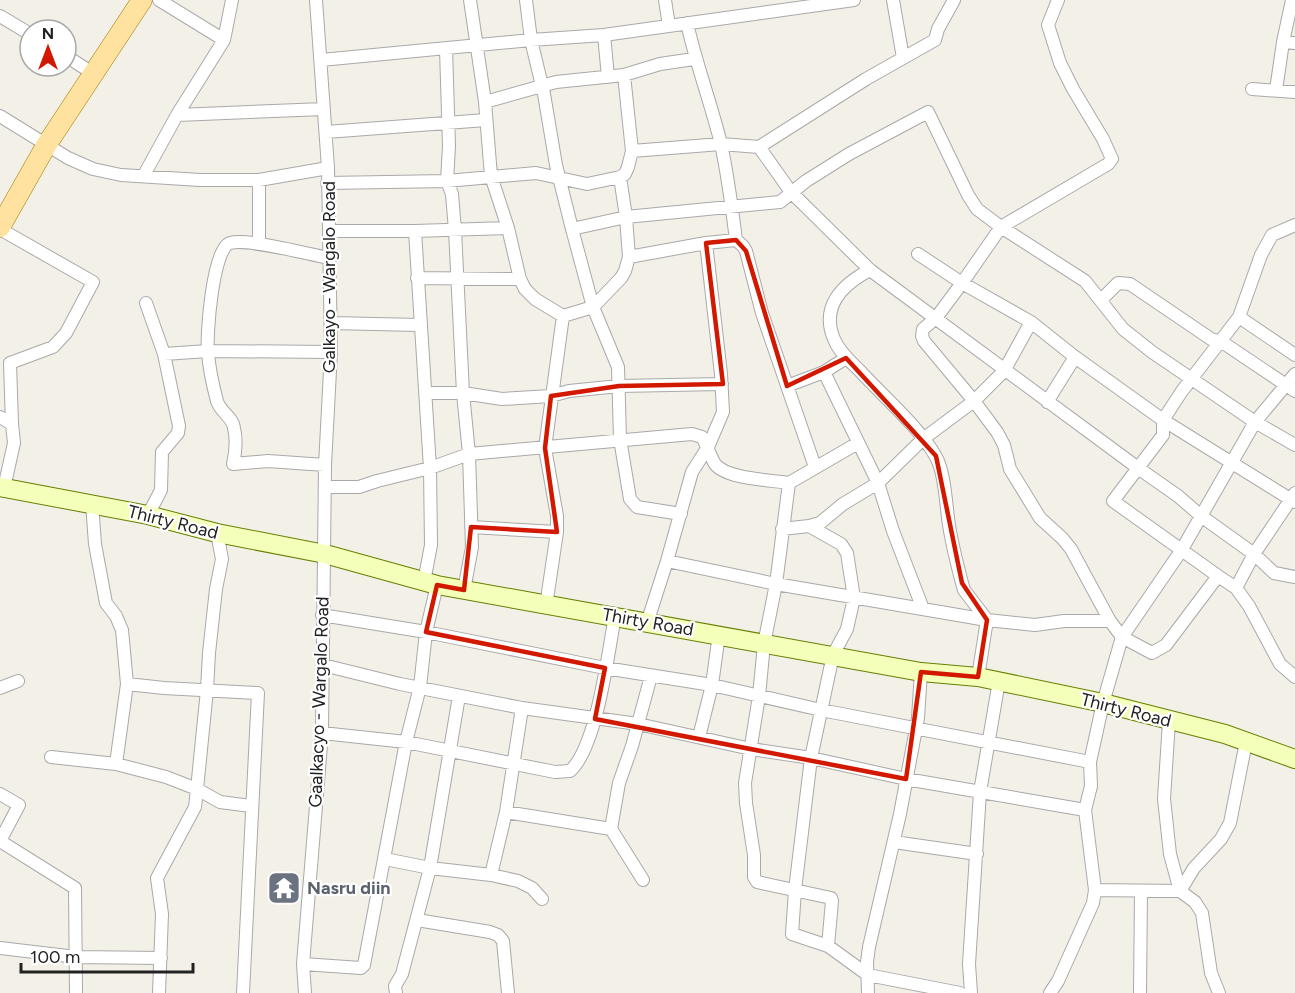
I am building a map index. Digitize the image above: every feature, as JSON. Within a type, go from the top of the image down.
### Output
[{"type":"main road","points":[[1,225],[47,144],[142,0]]},
{"type":"main road","name":"Thirty Road","points":[[2,488],[148,515],[217,533],[325,554],[430,583],[546,606],[719,634],[921,672],[999,681],[1103,703],[1225,734],[1295,759]]},
{"type":"street","points":[[159,0],[224,40]]},
{"type":"street","points":[[144,175],[177,115],[224,40],[232,0]]},
{"type":"street","name":"Galkayo - Wargalo Road","points":[[316,0],[328,168],[331,323],[325,465],[325,554]]},
{"type":"street","points":[[470,0],[485,102],[491,176],[508,228],[520,279],[525,289],[535,299],[563,316],[593,307],[621,278],[629,257],[620,177]]},
{"type":"street","points":[[526,0],[531,40],[572,229],[593,307],[616,359],[620,439],[632,502],[637,507],[681,514]]},
{"type":"street","points":[[665,0],[669,26]]},
{"type":"street","points":[[321,60],[604,35],[687,23],[764,6],[854,0]]},
{"type":"street","points":[[893,0],[903,58]]},
{"type":"street","points":[[632,151],[721,144],[759,147],[935,40],[938,29],[954,0]]},
{"type":"street","points":[[1058,0],[1048,25],[1060,63],[1112,159],[1108,164],[1001,227],[936,318],[923,329],[922,336],[974,401],[1004,445],[1010,469],[1040,518],[1071,549],[1110,621],[1122,637],[1152,653],[1166,645],[1218,576]]},
{"type":"street","points":[[1276,90],[1289,42],[1293,4]]},
{"type":"street","points":[[0,16],[18,27]]},
{"type":"street","points":[[687,23],[694,59],[721,144],[732,206],[735,240]]},
{"type":"street","points":[[604,35],[608,77]]},
{"type":"street","points":[[446,48],[449,124],[447,180],[452,194],[455,230],[463,393],[469,454],[472,547],[464,590]]},
{"type":"street","points":[[485,102],[542,85],[624,75],[660,64],[694,59]]},
{"type":"street","points":[[78,64],[94,74]]},
{"type":"street","points":[[327,183],[447,180],[536,173],[587,184],[620,177],[625,174],[632,151],[624,75]]},
{"type":"street","points":[[1252,89],[1295,92]]},
{"type":"street","points":[[177,115],[324,109]]},
{"type":"street","points":[[572,229],[626,217],[780,202],[791,192],[849,154],[928,112],[977,209],[1085,281],[1123,329],[1191,380],[1295,445]]},
{"type":"street","points":[[0,116],[69,158],[93,169],[121,175],[200,180],[259,180],[328,168]]},
{"type":"street","points":[[326,132],[486,120]]},
{"type":"street","points":[[759,147],[791,192],[870,270],[1178,496],[1201,516],[1254,554],[1274,573],[1295,577]]},
{"type":"street","points":[[259,180],[259,244]]},
{"type":"street","points":[[1,225],[93,282],[66,333],[53,347],[10,363],[14,443],[2,488]]},
{"type":"street","points":[[1295,225],[1272,235],[1258,262],[1239,317],[1163,420],[1163,435],[1113,501],[1236,588],[1249,606],[1280,664],[1295,677]]},
{"type":"street","points":[[329,231],[508,228]]},
{"type":"street","points":[[303,964],[361,968],[364,965],[406,742],[420,687],[430,583],[430,468],[415,231]]},
{"type":"street","points":[[629,257],[735,240],[744,246],[762,314],[815,467]]},
{"type":"street","points":[[325,465],[268,461],[233,464],[237,447],[234,424],[218,405],[208,351],[212,288],[221,251],[225,245],[231,243],[259,244],[329,258]]},
{"type":"street","points":[[647,623],[668,561],[692,472],[708,447],[723,412],[722,384],[706,243]]},
{"type":"street","points":[[918,254],[962,283],[1031,322],[1075,357],[1163,420],[1230,463],[1294,498],[1254,554],[1236,588]]},
{"type":"street","points":[[870,270],[854,279],[840,291],[830,314],[834,339],[846,358],[923,439],[938,461],[949,527],[964,590],[987,621],[978,677]]},
{"type":"street","points":[[417,278],[520,279]]},
{"type":"street","points":[[1101,300],[1118,283],[1130,284],[1211,339],[1222,342],[1291,389]]},
{"type":"street","points":[[146,303],[164,354],[179,426],[178,434],[162,452],[160,490],[148,515]]},
{"type":"street","points":[[546,606],[557,532],[557,516],[545,448],[563,316]]},
{"type":"street","points":[[1239,317],[1295,356]]},
{"type":"street","points":[[782,529],[820,523],[843,504],[878,483],[923,439],[974,401],[1004,370],[1031,322]]},
{"type":"street","points":[[331,323],[420,325]]},
{"type":"street","points":[[164,354],[208,351],[331,352]]},
{"type":"street","points":[[1047,402],[1075,357]]},
{"type":"street","points":[[787,386],[824,372],[846,358]]},
{"type":"street","points":[[824,372],[878,483],[893,531],[923,609]]},
{"type":"street","points":[[1050,993],[1089,916],[1095,890],[1085,810],[1091,786],[1090,762],[1103,703],[1122,637],[1181,551],[1255,422],[1291,389],[1295,374]]},
{"type":"street","points":[[426,393],[463,393],[502,399],[551,396],[569,390],[619,386],[722,384]]},
{"type":"street","points":[[0,417],[12,424]]},
{"type":"street","points":[[325,487],[359,487],[404,476],[469,454],[692,434],[702,437],[715,464],[725,472],[789,483],[858,443]]},
{"type":"street","points":[[789,483],[745,783],[746,803],[754,855],[754,876],[757,882],[831,898],[828,946]]},
{"type":"street","points":[[92,503],[95,544],[106,603],[116,616],[122,630],[127,684],[116,764]]},
{"type":"street","points":[[810,526],[841,544],[847,553],[854,598],[847,629],[833,655],[811,758],[792,934],[828,946],[868,975],[960,993]]},
{"type":"street","points":[[471,527],[557,532]]},
{"type":"street","points":[[159,993],[162,914],[158,878],[195,807],[209,653],[216,589],[222,559],[217,533]]},
{"type":"street","name":"Gaalkacyo - Wargalo Road","points":[[305,993],[303,964],[322,733],[322,615],[325,554]]},
{"type":"street","points":[[668,561],[776,584],[987,621],[1035,625],[1064,621],[1110,621]]},
{"type":"street","points":[[322,615],[426,632],[605,668],[712,685],[821,710],[1090,762]]},
{"type":"street","points":[[322,733],[406,742],[555,772],[570,771],[582,757],[595,719],[615,616]]},
{"type":"street","points":[[699,737],[712,685],[719,634]]},
{"type":"street","points":[[323,665],[522,708],[638,724],[906,779],[1085,810]]},
{"type":"street","points":[[868,993],[867,963],[875,914],[894,842],[906,779],[915,729],[921,672]]},
{"type":"street","points":[[643,880],[611,829],[619,783],[651,676]]},
{"type":"street","points":[[0,688],[18,681]]},
{"type":"street","points":[[971,993],[969,964],[980,792],[999,681]]},
{"type":"street","points":[[127,684],[258,693],[243,993]]},
{"type":"street","points":[[396,993],[395,986],[402,974],[430,868],[459,696]]},
{"type":"street","points":[[491,875],[506,812],[522,708]]},
{"type":"street","points":[[1169,721],[1164,798],[1170,854],[1180,891]]},
{"type":"street","points":[[1180,891],[1194,868],[1221,839],[1230,823],[1246,742]]},
{"type":"street","points":[[51,757],[116,764],[166,777],[197,789],[220,802],[251,806]]},
{"type":"street","points":[[0,794],[19,805],[0,842],[75,888],[76,993]]},
{"type":"street","points":[[506,812],[611,829]]},
{"type":"street","points":[[894,842],[977,854]]},
{"type":"street","points":[[384,859],[518,881],[532,888],[542,899]]},
{"type":"street","points":[[1095,890],[1180,891],[1195,902],[1202,913],[1211,973],[1219,993]]},
{"type":"street","points":[[1140,891],[1140,993]]},
{"type":"street","points":[[417,920],[498,935],[503,941],[508,993]]},
{"type":"street","points":[[0,948],[76,957],[161,958]]},
{"type":"highlighted area","points":[[736,240],[746,251],[787,386],[846,358],[936,456],[962,583],[987,620],[978,677],[921,672],[906,779],[595,719],[605,668],[426,632],[437,585],[464,590],[471,527],[557,532],[545,448],[551,396],[619,386],[723,384],[706,243]]},
{"type":"place","name":"Nasru diin","points":[[284,888]]}]
